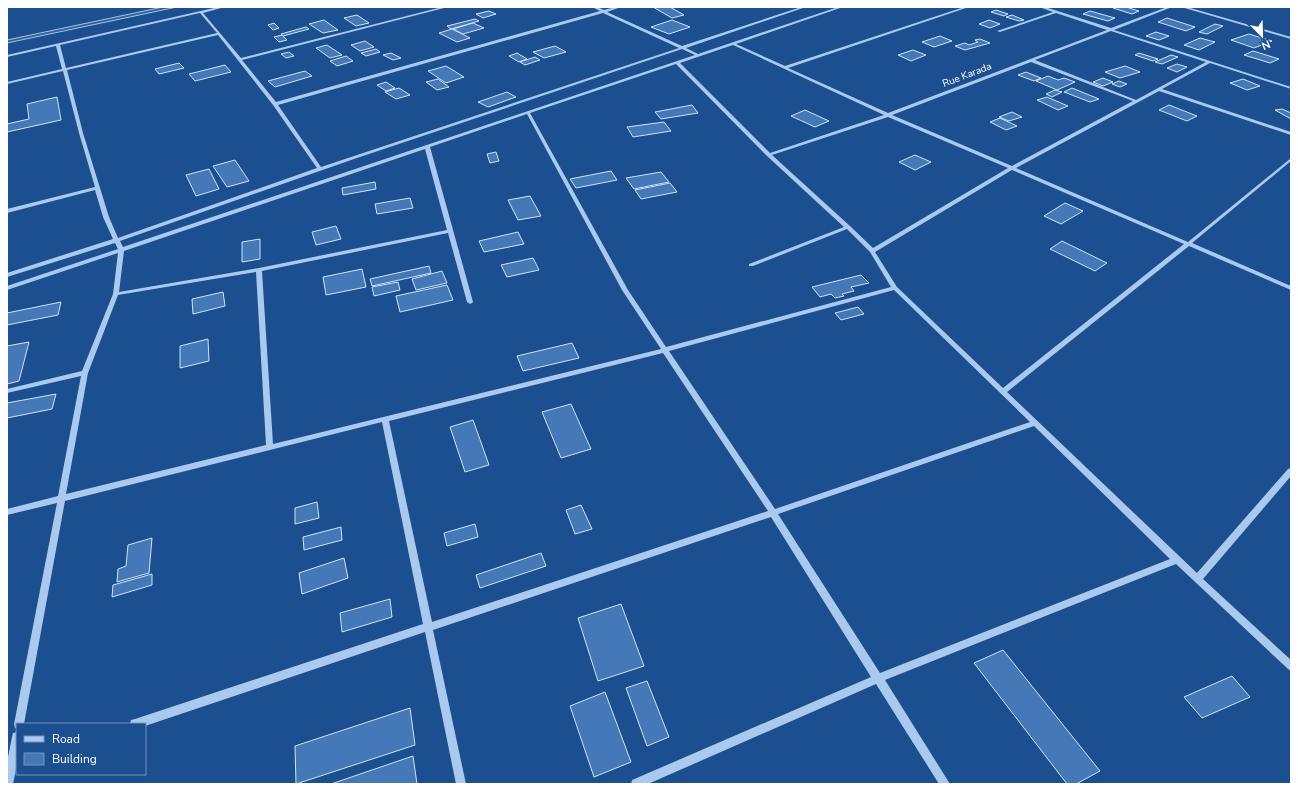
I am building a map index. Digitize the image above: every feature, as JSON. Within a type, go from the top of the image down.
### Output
[{"type":"street","points":[[7,56],[223,7]]},
{"type":"street","points":[[240,59],[446,7]]},
{"type":"street","points":[[594,7],[698,55]]},
{"type":"street","points":[[275,104],[619,7]]},
{"type":"street","points":[[7,274],[117,240],[320,169],[804,7]]},
{"type":"street","points":[[7,288],[840,7]]},
{"type":"street","points":[[786,67],[967,7]]},
{"type":"street","points":[[1041,7],[1291,88]]},
{"type":"street","name":"Rue Karada","points":[[769,155],[888,115],[1170,7]]},
{"type":"street","points":[[1183,7],[1291,38]]},
{"type":"street","points":[[201,12],[275,104],[320,169]]},
{"type":"street","points":[[999,31],[1056,12]]},
{"type":"street","points":[[7,83],[218,34]]},
{"type":"street","points":[[734,44],[888,115],[1291,288]]},
{"type":"street","points":[[19,723],[85,373],[116,294],[121,250],[106,217],[81,133],[58,45]]},
{"type":"street","points":[[1031,60],[1136,101]]},
{"type":"street","points":[[677,62],[769,155],[872,251],[895,288],[1177,560],[1291,666]]},
{"type":"street","points":[[872,251],[1012,168],[1209,62]]},
{"type":"street","points":[[1158,89],[1291,134]]},
{"type":"street","points":[[528,113],[625,290],[773,513],[945,784]]},
{"type":"street","points":[[427,146],[470,302]]},
{"type":"street","points":[[1003,392],[1188,244],[1291,159]]},
{"type":"street","points":[[7,211],[98,188]]},
{"type":"street","points":[[751,265],[848,227]]},
{"type":"street","points":[[116,294],[259,270],[450,231]]},
{"type":"street","points":[[259,270],[270,448]]},
{"type":"street","points":[[7,512],[665,350],[895,288]]},
{"type":"street","points":[[7,392],[85,373]]},
{"type":"street","points":[[385,419],[461,784]]},
{"type":"street","points":[[138,723],[773,513],[1036,423]]},
{"type":"street","points":[[1198,579],[1291,471]]},
{"type":"street","points":[[636,784],[879,678],[1177,560]]},
{"type":"street","points":[[8,784],[16,742]]},
{"type":"water","points":[[163,7],[177,7],[7,43],[7,40]]},
{"type":"building","points":[[653,7],[670,7],[684,15],[672,18]]},
{"type":"building","points":[[1126,7],[1139,11],[1132,14],[1113,8]]},
{"type":"building","points":[[996,10],[1008,14],[1004,16],[991,12]]},
{"type":"building","points":[[489,11],[496,14],[483,18],[476,14]]},
{"type":"building","points":[[1090,11],[1115,18],[1108,21],[1083,14]]},
{"type":"building","points":[[357,15],[369,23],[356,26],[344,18]]},
{"type":"building","points":[[1012,15],[1024,20],[1019,21],[1006,17]]},
{"type":"building","points":[[1167,18],[1195,27],[1186,31],[1158,22]]},
{"type":"building","points":[[475,19],[479,21],[451,29],[447,26]]},
{"type":"building","points":[[324,20],[338,30],[323,33],[309,24]]},
{"type":"building","points":[[672,20],[690,27],[669,34],[651,27]]},
{"type":"building","points":[[989,20],[1000,24],[990,28],[979,24]]},
{"type":"building","points":[[274,23],[279,28],[273,30],[268,25]]},
{"type":"building","points":[[473,23],[484,28],[463,34],[453,29]]},
{"type":"building","points":[[1215,24],[1223,26],[1207,34],[1199,32]]},
{"type":"building","points":[[306,27],[309,29],[283,36],[281,34]]},
{"type":"building","points":[[452,29],[470,38],[457,42],[439,33]]},
{"type":"building","points":[[1156,32],[1169,36],[1159,40],[1146,36]]},
{"type":"building","points":[[1249,34],[1272,41],[1254,48],[1231,40]]},
{"type":"building","points":[[282,35],[287,40],[279,42],[274,37]]},
{"type":"building","points":[[940,36],[952,41],[934,47],[922,42]]},
{"type":"building","points":[[1200,38],[1215,42],[1199,50],[1184,45]]},
{"type":"building","points":[[980,39],[990,43],[965,50],[955,46],[965,43],[969,45],[978,42],[975,40]]},
{"type":"building","points":[[365,41],[374,47],[360,51],[351,45]]},
{"type":"building","points":[[327,45],[342,55],[330,58],[316,48]]},
{"type":"building","points":[[555,46],[566,52],[544,58],[533,52]]},
{"type":"building","points":[[376,49],[380,52],[366,56],[361,53]]},
{"type":"building","points":[[913,50],[926,55],[911,61],[898,55]]},
{"type":"building","points":[[1253,51],[1279,59],[1270,63],[1244,55]]},
{"type":"building","points":[[289,52],[294,56],[286,58],[281,54]]},
{"type":"building","points":[[391,53],[401,58],[393,60],[383,55]]},
{"type":"building","points":[[517,53],[527,59],[519,62],[509,56]]},
{"type":"building","points":[[1139,53],[1158,59],[1153,61],[1135,55]]},
{"type":"building","points":[[1171,55],[1178,57],[1162,64],[1155,62]]},
{"type":"building","points":[[346,56],[353,61],[337,66],[330,61]]},
{"type":"building","points":[[535,57],[540,60],[525,65],[520,62]]},
{"type":"building","points":[[179,63],[184,68],[159,74],[155,69]]},
{"type":"building","points":[[1177,64],[1187,67],[1177,72],[1167,68]]},
{"type":"building","points":[[225,65],[231,72],[195,81],[189,74]]},
{"type":"building","points":[[446,66],[464,77],[446,83],[428,71]]},
{"type":"building","points":[[1125,66],[1140,72],[1120,78],[1105,72]]},
{"type":"building","points":[[305,71],[312,76],[275,87],[268,81]]},
{"type":"building","points":[[1026,72],[1041,78],[1034,81],[1018,75]]},
{"type":"building","points":[[1048,76],[1058,80],[1064,78],[1075,82],[1057,90],[1036,81]]},
{"type":"building","points":[[1103,78],[1113,82],[1103,86],[1093,82]]},
{"type":"building","points":[[438,79],[449,87],[437,90],[426,82]]},
{"type":"building","points":[[1243,79],[1260,86],[1247,90],[1230,83]]},
{"type":"building","points":[[1119,81],[1127,84],[1120,87],[1112,84]]},
{"type":"building","points":[[386,82],[395,88],[386,91],[377,85]]},
{"type":"building","points":[[399,88],[410,95],[396,99],[385,92]]},
{"type":"building","points":[[1072,88],[1099,99],[1090,102],[1064,92]]},
{"type":"building","points":[[1055,90],[1062,92],[1052,97],[1046,94]]},
{"type":"building","points":[[507,92],[516,97],[488,107],[478,102]]},
{"type":"building","points":[[57,97],[61,120],[7,132],[7,124],[29,119],[27,104]]},
{"type":"building","points":[[1047,97],[1068,106],[1058,110],[1037,100]]},
{"type":"building","points":[[692,105],[698,113],[661,119],[655,112]]},
{"type":"building","points":[[1169,105],[1197,116],[1187,121],[1159,110]]},
{"type":"building","points":[[1282,109],[1291,113],[1291,119],[1275,110]]},
{"type":"building","points":[[805,110],[829,121],[815,127],[791,116]]},
{"type":"building","points":[[1012,112],[1022,117],[1009,121],[999,117]]},
{"type":"building","points":[[1000,118],[1017,126],[1006,130],[990,122]]},
{"type":"building","points":[[664,122],[671,131],[633,137],[627,127]]},
{"type":"building","points":[[496,152],[499,161],[490,163],[487,154]]},
{"type":"building","points":[[915,155],[931,162],[915,170],[899,162]]},
{"type":"building","points":[[235,160],[249,181],[227,187],[213,166]]},
{"type":"building","points":[[209,169],[219,189],[196,196],[186,175]]},
{"type":"building","points":[[611,171],[617,180],[576,188],[570,179]]},
{"type":"building","points":[[661,172],[669,182],[634,189],[626,178]]},
{"type":"building","points":[[375,182],[376,189],[343,195],[342,188]]},
{"type":"building","points":[[670,183],[677,192],[641,199],[635,190]]},
{"type":"building","points":[[530,196],[541,216],[518,220],[508,200]]},
{"type":"building","points":[[410,198],[413,208],[377,214],[375,204]]},
{"type":"building","points":[[1065,203],[1083,211],[1061,224],[1044,216]]},
{"type":"building","points":[[336,226],[341,239],[316,245],[312,232]]},
{"type":"building","points":[[518,232],[524,244],[484,252],[479,241]]},
{"type":"building","points":[[260,239],[260,259],[242,262],[242,242]]},
{"type":"building","points":[[1062,241],[1107,263],[1095,271],[1050,249]]},
{"type":"building","points":[[533,258],[539,270],[507,277],[501,265]]},
{"type":"building","points":[[429,266],[431,273],[372,286],[370,279]]},
{"type":"building","points":[[362,269],[366,287],[326,295],[323,277]]},
{"type":"building","points":[[442,271],[447,283],[416,290],[412,279]]},
{"type":"building","points":[[861,275],[869,283],[851,287],[854,291],[842,294],[844,296],[835,298],[831,294],[820,297],[812,287]]},
{"type":"building","points":[[398,282],[400,290],[374,296],[372,287]]},
{"type":"building","points":[[447,285],[453,300],[400,312],[396,296]]},
{"type":"building","points":[[223,292],[225,306],[193,314],[192,299]]},
{"type":"building","points":[[61,302],[58,315],[7,325],[7,313]]},
{"type":"building","points":[[858,307],[864,314],[841,320],[835,313]]},
{"type":"building","points":[[208,339],[209,361],[180,368],[180,346]]},
{"type":"building","points":[[29,342],[19,381],[7,384],[7,346]]},
{"type":"building","points":[[572,343],[579,358],[523,371],[517,356]]},
{"type":"building","points":[[56,394],[52,409],[7,418],[7,403]]},
{"type":"building","points":[[571,404],[591,449],[561,458],[542,412]]},
{"type":"building","points":[[473,420],[489,465],[465,472],[450,427]]},
{"type":"building","points":[[317,502],[319,518],[295,524],[295,508]]},
{"type":"building","points":[[581,505],[592,529],[575,534],[566,510]]},
{"type":"building","points":[[475,524],[478,537],[447,546],[444,533]]},
{"type":"building","points":[[341,527],[342,540],[304,550],[303,537]]},
{"type":"building","points":[[152,538],[149,573],[117,582],[118,569],[126,566],[128,545]]},
{"type":"building","points":[[541,553],[546,566],[480,588],[476,575]]},
{"type":"building","points":[[344,558],[348,578],[302,594],[299,573]]},
{"type":"building","points":[[152,574],[152,585],[112,597],[113,585]]},
{"type":"building","points":[[390,599],[392,617],[342,632],[340,613]]},
{"type":"building","points":[[621,604],[644,666],[598,681],[578,618]]},
{"type":"building","points":[[1003,650],[1100,771],[1076,784],[1067,784],[974,663]]},
{"type":"building","points":[[1232,676],[1250,697],[1202,718],[1184,697]]},
{"type":"building","points":[[647,681],[669,737],[647,746],[626,688]]},
{"type":"building","points":[[605,692],[631,762],[594,777],[570,706]]},
{"type":"building","points":[[410,708],[415,745],[296,784],[295,746]]},
{"type":"building","points":[[413,756],[417,784],[331,784]]}]
